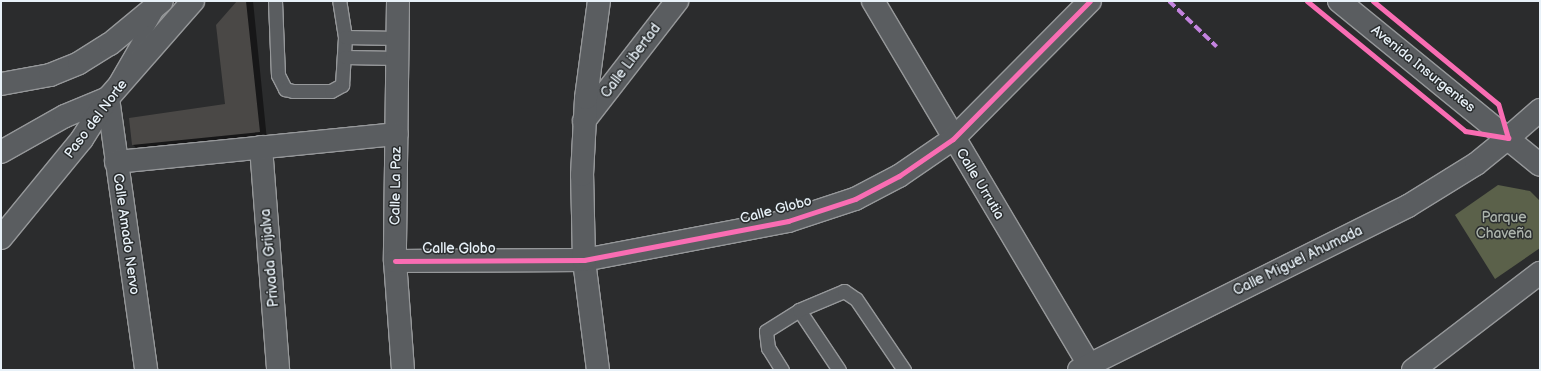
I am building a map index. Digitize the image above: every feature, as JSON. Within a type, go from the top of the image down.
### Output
[{"type":"street","name":"Paso del Norte","points":[[1,238],[82,139],[108,98],[193,1]]},
{"type":"street","name":"Calle La Paz","points":[[398,1],[395,261],[402,370]]},
{"type":"street","points":[[598,370],[584,260],[582,175],[584,121],[599,1]]},
{"type":"street","name":"Calle Libertad","points":[[584,121],[677,1]]},
{"type":"street","name":"Calle Urrutia","points":[[873,1],[1084,367]]},
{"type":"street","name":"Calle Globo","points":[[395,261],[584,260],[788,221],[855,199],[899,176],[953,139],[1090,1]]},
{"type":"street","name":"Avenida Insurgentes","points":[[1339,1],[1540,165]]},
{"type":"street","points":[[1,84],[50,75],[79,63],[110,44],[160,3]]},
{"type":"street","points":[[1,152],[65,116],[108,98]]},
{"type":"street","name":"Calle Amado Nervo","points":[[108,98],[146,370]]},
{"type":"street","name":"Calle Miguel Ahumada","points":[[1084,367],[1408,206],[1476,164],[1540,110]]},
{"type":"street","points":[[116,162],[396,134]]},
{"type":"street","name":"Privada Grijalva","points":[[260,147],[278,370]]},
{"type":"street","points":[[1413,370],[1540,273]]},
{"type":"lane","points":[[275,1],[278,75],[285,89],[338,89],[345,79],[345,37],[339,1]]},
{"type":"lane","points":[[108,98],[122,65],[148,28],[160,3]]},
{"type":"lane","points":[[345,37],[398,48]]},
{"type":"lane","points":[[345,57],[398,48]]},
{"type":"lane","points":[[782,370],[768,348],[766,331],[799,310],[836,292],[850,294],[904,370]]},
{"type":"lane","points":[[799,310],[839,370]]},
{"type":"green space","name":"Parque Chaveña","points":[[1498,185],[1530,191],[1540,201],[1540,248],[1495,279],[1455,215]]},
{"type":"building","points":[[237,1],[246,1],[260,132],[132,145],[129,118],[225,104],[216,25]]},
{"type":"marked path","points":[[1169,1],[1217,47]]},
{"type":"cycle path","points":[[395,261],[584,260],[788,221],[855,199],[899,176],[953,139],[1090,1]]},
{"type":"cycle path","points":[[1307,1],[1465,131],[1508,138],[1498,104],[1373,1]]}]
